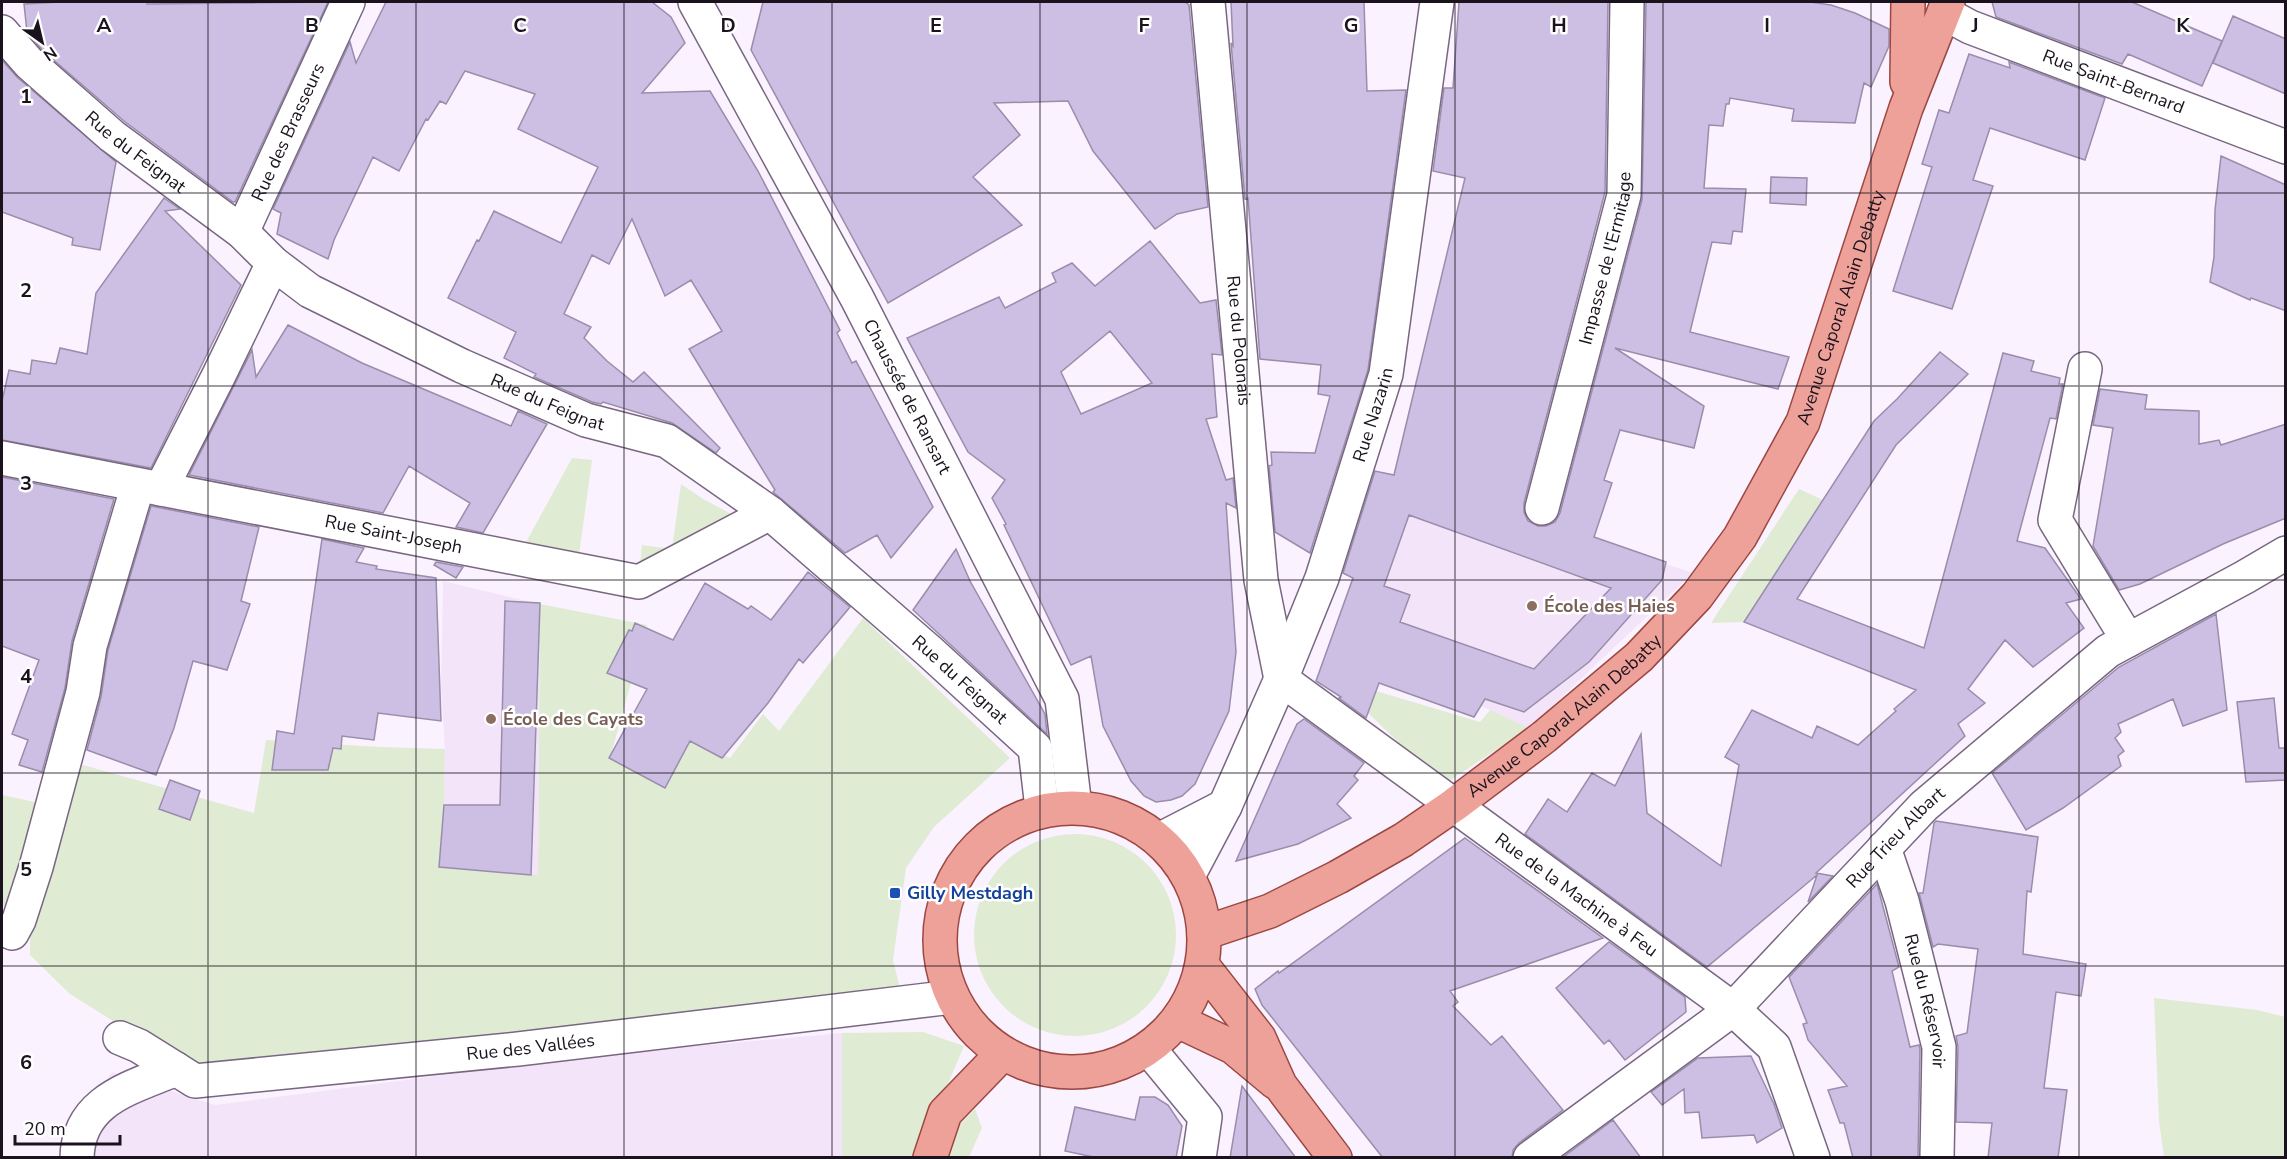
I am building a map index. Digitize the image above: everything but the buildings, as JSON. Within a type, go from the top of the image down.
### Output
[{"type":"main road","points":[[1906,108],[1908,2]]},
{"type":"main road","points":[[1906,108],[1946,7]]},
{"type":"main road","name":"Avenue Caporal Alain Debatty","points":[[1203,949],[1403,840],[1454,805],[1544,737],[1639,657],[1697,596],[1740,537],[1803,422],[1906,108]]},
{"type":"main road","points":[[1075,807],[1120,816],[1160,840],[1188,876],[1199,903],[1203,949],[1192,995],[1179,1021],[1149,1049],[1119,1063],[1080,1071],[1040,1068],[1003,1053],[973,1028],[952,997],[940,957],[942,916],[955,877],[981,844],[1015,820],[1042,808],[1075,807]]},
{"type":"main road","points":[[1203,949],[1259,1038],[1280,1085],[1335,1158]]},
{"type":"main road","points":[[1179,1021],[1233,1047],[1260,1072],[1280,1085]]},
{"type":"main road","points":[[930,1158],[945,1113],[1003,1053]]},
{"type":"street","name":"Rue des Brasseurs","points":[[242,232],[348,2]]},
{"type":"street","name":"Chaussée de Ransart","points":[[695,2],[857,298],[1062,699],[1075,807]]},
{"type":"street","name":"Rue du Polonais","points":[[1208,2],[1261,580],[1281,679]]},
{"type":"street","name":"Rue Nazarin","points":[[1188,876],[1225,806],[1281,679],[1322,578],[1386,374],[1437,2]]},
{"type":"street","name":"Impasse de l'Ermitage","points":[[1542,508],[1624,195],[1627,2]]},
{"type":"street","name":"Rue Saint-Bernard","points":[[1946,7],[1970,27],[2286,147]]},
{"type":"street","name":"Rue du Feignat","points":[[2,32],[29,63],[112,136],[242,232],[273,263],[310,291],[462,366],[586,420],[667,441],[770,513],[929,651],[1035,748],[1042,808]]},
{"type":"street","points":[[12,933],[19,921],[36,867],[83,692],[90,646],[149,487],[219,375],[273,263]]},
{"type":"street","points":[[2085,369],[2055,520],[2128,640]]},
{"type":"street","name":"Rue Saint-Joseph","points":[[2,458],[639,582],[770,513]]},
{"type":"street","name":"Rue Trieu Albart","points":[[1530,1158],[1733,1009],[1924,806],[2108,651],[2286,553]]},
{"type":"street","name":"Rue de la Machine à Feu","points":[[1281,679],[1733,1009],[1774,1047],[1814,1158]]},
{"type":"street","points":[[1160,840],[1225,806]]},
{"type":"street","name":"Rue du Réservoir","points":[[1884,848],[1902,901],[1939,1047],[1937,1158]]},
{"type":"street","name":"Rue des Vallées","points":[[120,1038],[139,1046],[195,1081],[529,1048],[952,997]]},
{"type":"street","points":[[1149,1049],[1205,1117],[1199,1158]]},
{"type":"street","points":[[77,1158],[77,1141],[89,1116],[114,1095],[176,1069]]},
{"type":"shaded area","name":"École des Haies","points":[[1385,483],[1457,494],[1693,573],[1529,728],[1385,662],[1353,576]]},
{"type":"shaded area","name":"École des Cayats","points":[[443,581],[540,604],[538,875],[439,867],[444,805],[445,749],[441,689]]},
{"type":"shaded area","points":[[842,1033],[842,1157],[62,1158],[66,1138],[112,1072],[215,1105],[589,1056]]},
{"type":"green space","points":[[572,458],[592,460],[579,555],[524,546]]},
{"type":"green space","points":[[681,484],[703,499],[750,524],[640,564],[642,545],[672,549]]},
{"type":"green space","points":[[1799,489],[1823,500],[1744,622],[1711,623]]},
{"type":"green space","points":[[540,604],[647,625],[610,758],[650,780],[671,732],[730,758],[763,714],[779,731],[863,618],[1010,758],[934,827],[906,868],[893,960],[901,993],[207,1080],[70,994],[30,955],[30,918],[19,920],[2,904],[2,795],[53,806],[55,830],[83,765],[254,813],[266,740],[445,749],[444,805],[439,867],[538,875]]},
{"type":"green space","points":[[1376,691],[1480,722],[1490,710],[1529,728],[1443,785],[1368,713]]},
{"type":"green space","points":[[1065,834],[1085,834],[1104,838],[1123,846],[1153,871],[1164,887],[1172,906],[1176,935],[1172,964],[1164,983],[1139,1013],[1123,1024],[1104,1032],[1085,1036],[1065,1036],[1046,1032],[1027,1024],[997,999],[986,983],[978,964],[974,945],[974,925],[978,906],[986,887],[1011,857],[1027,846],[1046,838]]},
{"type":"green space","points":[[2154,998],[2257,1010],[2285,1017],[2285,1157],[2164,1157],[2159,1121]]},
{"type":"green space","points":[[923,1032],[964,1046],[917,1157],[842,1157],[842,1033]]},
{"type":"green space","points":[[975,1109],[982,1128],[969,1157],[945,1158],[958,1126]]},
{"type":"place","name":"École des Haies","points":[[1532,606]]},
{"type":"place","name":"École des Cayats","points":[[491,719]]},
{"type":"place","name":"Gilly Mestdagh","points":[[895,893]]}]
